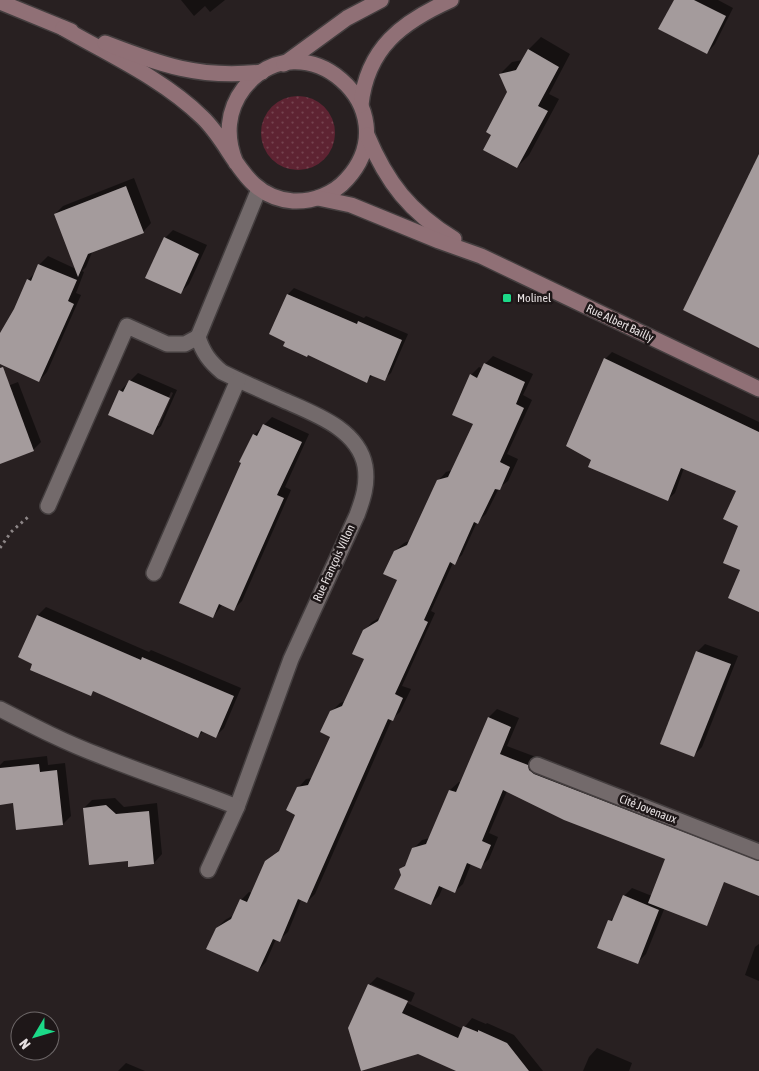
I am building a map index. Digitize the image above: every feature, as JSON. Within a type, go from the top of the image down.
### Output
[{"type":"main road","points":[[236,163],[228,132],[231,112],[240,93],[254,78],[263,72],[284,64],[347,18],[381,0]]},
{"type":"main road","points":[[361,105],[365,81],[373,63],[386,44],[419,15],[451,0]]},
{"type":"main road","points":[[0,2],[63,28],[149,60],[177,68],[224,74],[263,72]]},
{"type":"main road","points":[[63,28],[137,70],[189,105],[218,135],[250,182],[259,189],[281,199],[293,201],[316,198],[336,189],[352,174],[363,155],[367,133]]},
{"type":"main road","points":[[284,64],[310,64],[334,72],[353,90],[365,114],[367,133],[377,158],[395,188],[421,216],[482,256]]},
{"type":"main road","points":[[316,198],[351,205],[439,241],[482,256]]},
{"type":"main road","name":"Rue Albert Bailly","points":[[482,256],[759,389]]},
{"type":"street","points":[[48,506],[127,326],[167,344],[185,344],[198,337],[259,189]]},
{"type":"street","name":"Rue François Villon","points":[[198,337],[202,350],[210,362],[222,372],[326,420],[342,431],[356,446],[365,465],[366,490],[357,515],[291,659],[237,807],[208,870]]},
{"type":"street","points":[[154,573],[238,380]]},
{"type":"street","points":[[0,709],[47,733],[101,756],[181,784],[237,807]]},
{"type":"street","name":"Cité Jovenaux","points":[[537,765],[759,852]]},
{"type":"path","points":[[0,548],[11,532],[32,514],[48,506]]},
{"type":"shaded area","points":[[298,96],[312,99],[324,107],[332,119],[335,133],[332,147],[324,159],[312,167],[298,170],[284,167],[272,159],[264,147],[261,133],[264,119],[272,107],[284,99]]},
{"type":"building","points":[[674,0],[694,0],[726,16],[707,54],[658,29]]},
{"type":"building","points":[[528,49],[559,67],[538,106],[548,111],[517,168],[483,150],[491,135],[486,132],[507,92],[499,74],[516,70]]},
{"type":"building","points":[[759,154],[759,348],[683,310]]},
{"type":"building","points":[[126,186],[144,233],[88,254],[78,277],[54,214]]},
{"type":"building","points":[[164,237],[199,254],[181,294],[145,278]]},
{"type":"building","points":[[38,264],[77,280],[68,301],[74,304],[39,382],[0,364],[0,333],[14,309],[27,279],[31,281]]},
{"type":"building","points":[[287,294],[357,324],[358,321],[402,340],[385,381],[370,375],[367,383],[308,355],[307,357],[283,346],[285,342],[269,334]]},
{"type":"building","points":[[604,358],[759,432],[759,612],[728,598],[740,570],[723,563],[738,526],[723,519],[736,491],[681,468],[668,501],[588,467],[591,460],[566,446]]},
{"type":"building","points":[[484,363],[525,382],[516,404],[524,408],[500,462],[510,467],[500,490],[495,489],[478,524],[474,522],[455,565],[450,562],[424,620],[428,622],[395,694],[403,698],[393,721],[388,719],[307,903],[298,899],[280,942],[273,939],[258,972],[206,949],[216,928],[231,919],[240,899],[247,902],[265,861],[279,851],[295,815],[286,810],[297,787],[308,785],[330,737],[320,732],[330,711],[342,706],[364,659],[352,654],[363,630],[378,621],[397,580],[383,574],[394,551],[407,545],[437,480],[448,477],[473,424],[452,415],[470,374],[477,378]]},
{"type":"building","points":[[3,367],[34,451],[0,464],[0,368]]},
{"type":"building","points":[[129,380],[170,398],[153,435],[108,415],[119,390],[123,392]]},
{"type":"building","points":[[263,424],[302,442],[277,495],[284,498],[234,611],[219,604],[213,618],[179,603],[241,463],[239,462],[253,434],[257,436]]},
{"type":"building","points":[[37,615],[141,660],[142,657],[234,696],[216,738],[201,731],[198,738],[93,691],[91,696],[30,670],[32,664],[18,657]]},
{"type":"building","points":[[696,651],[731,664],[694,757],[660,744]]},
{"type":"building","points":[[488,717],[511,727],[500,754],[528,765],[529,770],[534,774],[759,861],[759,896],[724,882],[707,926],[648,903],[665,859],[564,820],[503,790],[482,841],[491,845],[481,869],[467,863],[455,893],[439,886],[431,905],[394,889],[401,875],[399,869],[405,866],[412,848],[426,844],[449,790],[456,792]]},
{"type":"building","points":[[39,764],[40,772],[57,770],[63,825],[16,830],[13,803],[0,805],[0,768]]},
{"type":"building","points":[[106,805],[116,814],[149,811],[154,864],[128,867],[128,861],[89,865],[83,808]]},
{"type":"building","points":[[623,895],[659,910],[638,964],[597,948],[608,920],[612,921]]},
{"type":"building","points":[[368,984],[408,1001],[402,1013],[458,1038],[463,1026],[478,1032],[478,1030],[507,1043],[529,1071],[456,1071],[418,1054],[361,1071],[348,1028]]},
{"type":"place","name":"Molinel","points":[[507,298]]}]
